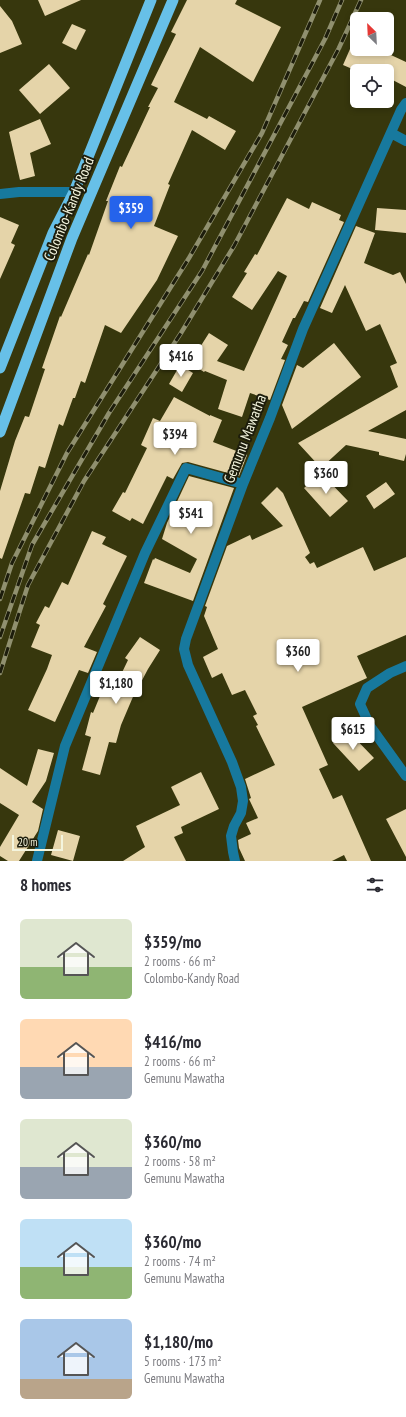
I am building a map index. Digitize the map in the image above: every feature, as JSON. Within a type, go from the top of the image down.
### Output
[{"type":"highway","name":"Colombo-Kandy Road","points":[[0,368],[53,232],[74,192],[151,0]]},
{"type":"highway","name":"Colombo-Kandy Road","points":[[0,432],[72,238],[173,0]]},
{"type":"street","name":"Gemunu Mawatha","points":[[235,861],[232,836],[234,826],[241,813],[243,801],[241,787],[232,762],[188,665],[184,649],[186,638],[242,484],[270,418],[303,329],[401,110],[406,103]]},
{"type":"street","points":[[391,133],[406,141]]},
{"type":"street","points":[[0,194],[19,192],[74,192]]},
{"type":"street","points":[[37,861],[65,746],[145,553],[186,468],[242,484]]},
{"type":"street","points":[[406,666],[390,673],[367,688],[360,704],[370,726],[406,776]]},
{"type":"building","points":[[38,0],[81,0],[45,16]]},
{"type":"building","points":[[187,0],[237,0],[235,4],[281,27],[253,82],[200,47],[174,102],[207,119],[209,116],[236,131],[225,150],[192,130],[168,184],[170,185],[154,226],[178,236],[157,280],[121,333],[105,325],[85,383],[81,381],[63,426],[59,424],[45,468],[39,466],[30,494],[25,493],[2,559],[0,558],[0,491],[15,441],[25,416],[29,417],[45,369],[42,368],[60,316],[61,317],[88,254],[89,255],[108,201],[106,201],[120,166],[122,167],[150,107],[148,107],[158,88],[151,85],[176,34],[171,32]]},
{"type":"building","points":[[0,6],[12,21],[22,44],[0,53]]},
{"type":"building","points":[[72,24],[86,30],[76,50],[62,43]]},
{"type":"building","points":[[350,49],[350,56],[393,56],[406,62],[406,87],[394,81],[394,64],[350,64],[350,68],[343,65]]},
{"type":"building","points":[[49,64],[70,88],[40,114],[19,90]]},
{"type":"building","points":[[40,119],[51,144],[30,153],[35,176],[20,180],[9,132]]},
{"type":"building","points":[[287,198],[309,209],[312,202],[341,215],[339,220],[344,222],[308,302],[304,301],[295,318],[293,318],[282,342],[288,345],[281,359],[285,360],[270,400],[250,393],[242,417],[218,409],[227,380],[205,371],[204,372],[190,363],[209,333],[228,345],[217,361],[244,371],[287,276],[278,271],[252,310],[232,297],[247,273],[244,272],[255,254],[257,255]]},
{"type":"building","points":[[377,208],[406,210],[406,233],[375,230]]},
{"type":"building","points":[[0,217],[19,225],[11,243],[15,245],[0,279]]},
{"type":"building","points":[[356,226],[375,233],[364,263],[393,275],[400,272],[406,284],[406,410],[368,431],[406,439],[406,454],[404,461],[379,455],[379,452],[346,445],[321,468],[298,443],[398,387],[390,366],[397,363],[380,324],[366,331],[345,285],[332,313],[320,308]]},
{"type":"building","points":[[334,343],[361,377],[292,429],[282,405],[297,365],[303,368]]},
{"type":"building","points":[[180,365],[193,373],[182,392],[169,384]]},
{"type":"building","points":[[174,397],[210,416],[222,420],[213,442],[247,455],[239,476],[188,462],[182,463],[173,479],[167,476],[143,524],[132,518],[130,521],[112,511],[123,492],[125,493],[147,448],[141,445],[153,418],[160,421]]},
{"type":"building","points":[[321,473],[348,501],[330,517],[304,488]]},
{"type":"building","points":[[189,476],[234,488],[193,601],[144,583],[153,559],[154,560],[155,558],[190,573],[197,559],[162,539],[167,523]]},
{"type":"building","points":[[386,482],[395,494],[374,509],[366,496]]},
{"type":"building","points":[[277,487],[283,493],[310,553],[305,557],[310,564],[314,562],[317,568],[363,547],[374,571],[406,557],[406,635],[357,656],[367,678],[302,707],[328,765],[319,769],[333,799],[342,795],[371,861],[347,861],[344,855],[332,861],[245,861],[239,848],[238,840],[251,834],[246,823],[258,818],[249,799],[251,798],[245,779],[275,765],[256,726],[258,725],[253,716],[257,714],[245,690],[232,695],[222,673],[212,678],[203,657],[218,649],[204,616],[207,607],[205,606],[227,546],[250,535],[252,540],[283,526],[261,503]]},
{"type":"building","points":[[92,531],[106,537],[102,544],[127,556],[103,604],[106,606],[84,647],[97,652],[88,673],[79,670],[55,722],[28,710],[52,655],[31,647],[40,625],[36,623],[45,606],[49,608],[62,582],[68,585]]},
{"type":"building","points":[[140,637],[160,650],[139,686],[138,685],[121,725],[116,743],[109,742],[100,775],[82,770],[91,737],[85,735],[91,712],[93,713],[107,679],[117,683],[128,660],[125,658]]},
{"type":"building","points":[[347,730],[374,758],[359,771],[333,743]]},
{"type":"building","points":[[38,749],[54,753],[46,781],[32,802],[43,809],[38,831],[19,861],[8,861],[0,856],[0,847],[19,815],[0,803],[0,768],[27,786]]},
{"type":"building","points":[[201,772],[219,809],[181,827],[183,833],[174,837],[186,861],[123,861],[145,847],[136,826],[180,805],[171,787]]},
{"type":"building","points":[[406,809],[406,857],[386,819]]},
{"type":"building","points":[[58,830],[80,836],[73,861],[51,855]]},
{"type":"railway","points":[[0,599],[12,563],[67,453],[189,258],[262,133],[320,0]]},
{"type":"railway","points":[[0,637],[32,545],[109,413],[202,271],[325,39],[342,0]]},
{"type":"railway","points":[[0,673],[28,585],[84,481],[181,333],[234,246],[339,48],[361,0]]}]
